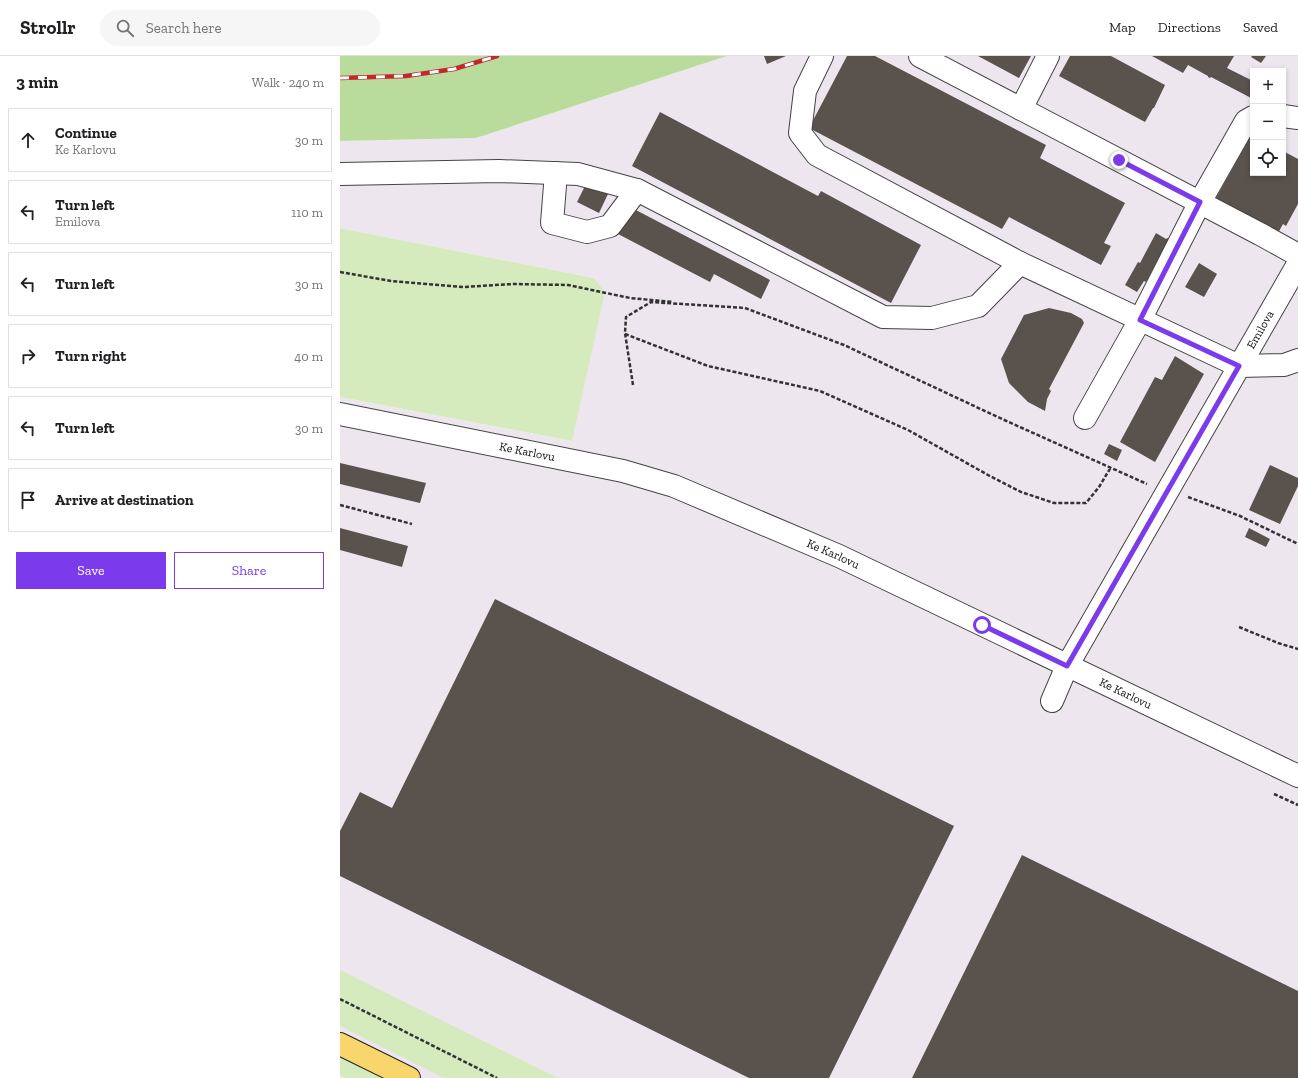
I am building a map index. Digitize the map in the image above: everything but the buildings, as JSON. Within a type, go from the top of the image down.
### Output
[{"type":"main road","points":[[340,1044],[409,1078]]},
{"type":"street","points":[[822,56],[805,91],[800,133],[817,155],[1020,263],[1239,366],[1284,365],[1298,360]]},
{"type":"street","points":[[920,56],[1200,202],[1298,255]]},
{"type":"street","points":[[1021,109],[1048,56]]},
{"type":"street","points":[[1286,116],[1298,118]]},
{"type":"street","points":[[1085,418],[1140,320],[1200,202],[1246,121],[1250,119]]},
{"type":"street","points":[[340,174],[498,171],[578,174],[637,190],[883,317],[932,318],[978,306],[1020,263]]},
{"type":"street","points":[[556,173],[552,224],[587,232],[610,226],[637,190]]},
{"type":"street","name":"Emilova","points":[[1052,701],[1067,666],[1298,264]]},
{"type":"street","name":"Ke Karlovu","points":[[340,414],[623,471],[674,486],[839,556],[1298,776]]},
{"type":"path","points":[[340,272],[391,281],[463,287],[513,284],[568,285],[630,298],[709,306]]},
{"type":"path","points":[[633,385],[625,333],[626,317],[651,302],[745,308],[844,345],[1152,486]]},
{"type":"path","points":[[625,333],[708,366],[820,391],[908,430],[1021,492],[1054,503],[1086,503],[1099,487],[1111,467]]},
{"type":"path","points":[[1195,499],[1240,516],[1298,544]]},
{"type":"path","points":[[340,505],[412,524]]},
{"type":"path","points":[[1239,627],[1278,643],[1298,649]]},
{"type":"path","points":[[1274,794],[1298,805]]},
{"type":"path","points":[[340,999],[497,1078]]},
{"type":"shaded area","points":[[727,56],[1298,56],[1298,1078],[340,1078],[340,397],[572,441],[594,278],[340,228],[340,141],[476,138]]},
{"type":"green space","points":[[340,56],[727,56],[476,138],[340,141]]},
{"type":"green space","points":[[340,228],[594,278],[605,292],[572,441],[340,397]]},
{"type":"green space","points":[[340,970],[558,1078],[444,1078],[340,1026]]},
{"type":"green space","points":[[340,1057],[382,1078],[345,1078],[340,1075]]},
{"type":"railway","points":[[340,78],[406,76],[454,69],[497,56]]},
{"type":"route","points":[[982,625],[1067,666],[1239,366],[1140,320],[1200,202],[1119,160]]}]
